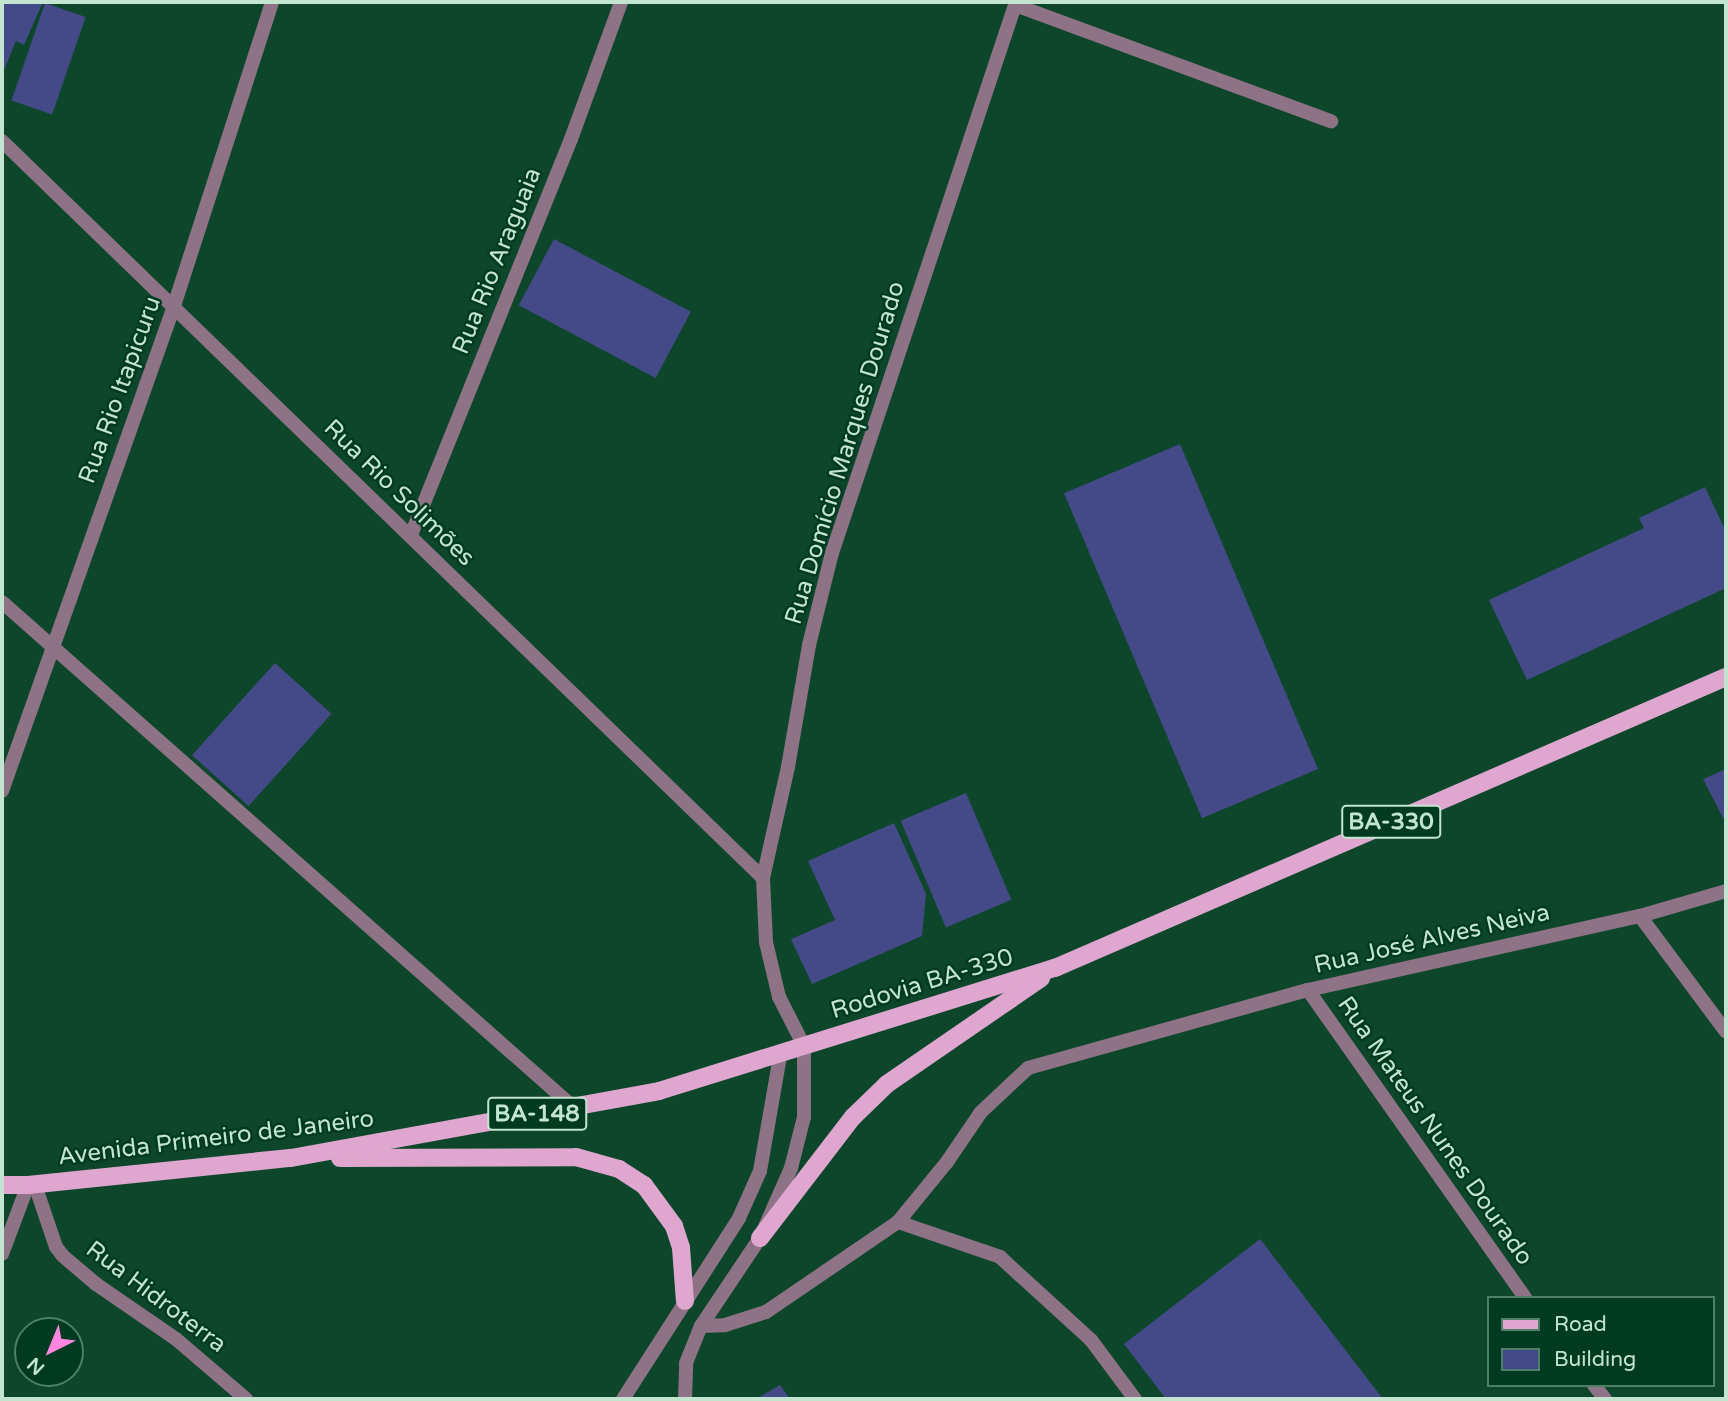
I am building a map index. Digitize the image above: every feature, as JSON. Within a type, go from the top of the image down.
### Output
[{"type":"main road","name":"BA-330","points":[[1055,968],[1726,677]]},
{"type":"main road","name":"Rodovia BA-330","points":[[804,1046],[1055,968]]},
{"type":"main road","points":[[760,1238],[853,1118],[887,1084],[1055,968]]},
{"type":"main road","name":"Avenida Primeiro de Janeiro","points":[[2,1185],[32,1185],[291,1158],[659,1091],[779,1056],[804,1046]]},
{"type":"main road","points":[[291,1158],[576,1157],[620,1169],[644,1185],[674,1226],[681,1248],[685,1301]]},
{"type":"street","name":"Rua Rio Itapicuru","points":[[2,791],[173,309],[272,2]]},
{"type":"street","name":"Rua Rio Araguaia","points":[[411,535],[571,139],[621,2]]},
{"type":"street","points":[[1016,3],[1331,121]]},
{"type":"street","name":"Rua Domício Marques Dourado","points":[[804,1046],[779,997],[766,942],[762,878],[788,767],[808,645],[832,553],[1016,3]]},
{"type":"street","name":"Rua Rio Solimões","points":[[2,141],[762,878]]},
{"type":"street","points":[[2,603],[573,1107]]},
{"type":"street","name":"Rua José Alves Neiva","points":[[701,1326],[725,1325],[766,1312],[898,1222],[947,1162],[981,1112],[1028,1068],[1308,990],[1640,916],[1726,891]]},
{"type":"street","points":[[1640,916],[1726,1032]]},
{"type":"street","name":"Rua Mateus Nunes Dourado","points":[[1308,990],[1524,1296]]},
{"type":"street","points":[[685,1399],[687,1363],[701,1326],[760,1238],[791,1168],[804,1117],[804,1046]]},
{"type":"street","points":[[623,1399],[739,1218],[760,1171],[779,1056]]},
{"type":"street","points":[[2,1254],[32,1185]]},
{"type":"street","name":"Rua Hidroterra","points":[[32,1185],[56,1247],[63,1256],[96,1284],[185,1346],[246,1399]]},
{"type":"street","points":[[898,1222],[1000,1257],[1091,1340],[1135,1399]]},
{"type":"building","points":[[2,2],[42,4],[24,45],[16,41],[2,75]]},
{"type":"building","points":[[45,3],[86,17],[52,114],[11,100]]},
{"type":"building","points":[[554,239],[691,312],[656,378],[519,305]]},
{"type":"building","points":[[1180,444],[1318,769],[1202,818],[1064,493]]},
{"type":"building","points":[[1705,487],[1726,532],[1726,588],[1527,680],[1489,600],[1644,528],[1639,518]]},
{"type":"building","points":[[275,663],[331,714],[249,806],[192,755]]},
{"type":"building","points":[[1726,769],[1726,817],[1723,818],[1703,779]]},
{"type":"building","points":[[966,793],[1011,900],[946,928],[901,821]]},
{"type":"building","points":[[894,823],[926,894],[922,936],[812,984],[791,939],[835,920],[808,861]]},
{"type":"building","points":[[1260,1239],[1383,1399],[1166,1399],[1124,1344]]},
{"type":"building","points":[[780,1385],[790,1399],[756,1399]]}]
